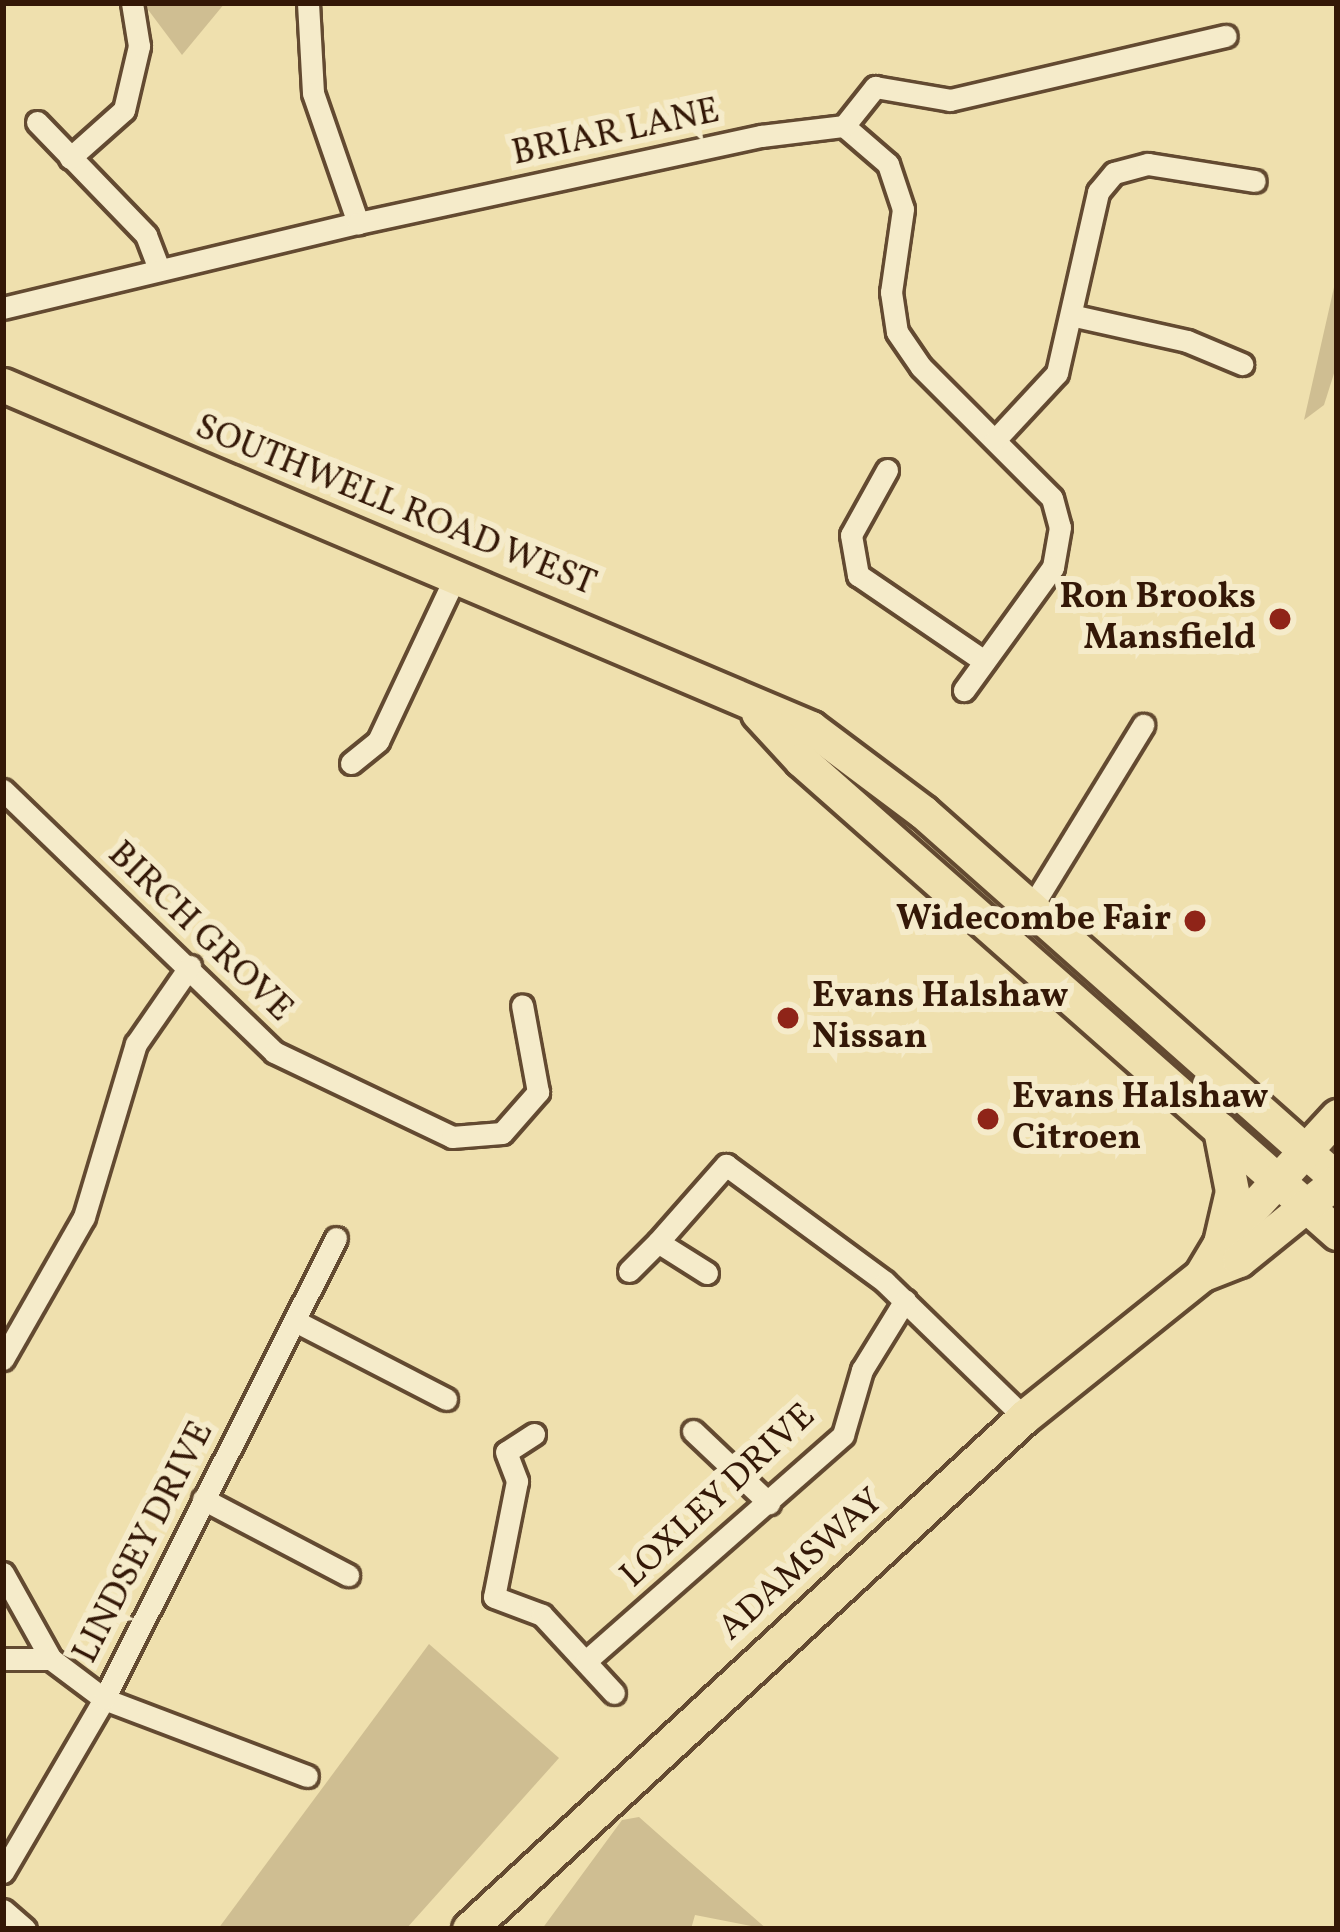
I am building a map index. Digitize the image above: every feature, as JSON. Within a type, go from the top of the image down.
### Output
[{"type":"main road","name":"SOUTHWELL ROAD WEST","points":[[3,386],[607,635],[753,708],[811,728],[1163,1023],[1294,1167]]},
{"type":"main road","name":"SOUTHWELL ROAD WEST","points":[[753,708],[801,760],[1220,1129],[1294,1167]]},
{"type":"main road","name":"ADAMSWAY","points":[[1201,1275],[1220,1243],[1337,1116]]},
{"type":"main road","points":[[1220,1129],[1232,1191],[1220,1243]]},
{"type":"main road","points":[[1294,1167],[1329,1193],[1337,1233]]},
{"type":"main road","name":"ADAMSWAY","points":[[469,1929],[1024,1417],[1201,1275],[1238,1260],[1329,1193]]},
{"type":"street","points":[[70,158],[124,110],[140,46],[132,3]]},
{"type":"street","points":[[308,3],[314,93],[358,224]]},
{"type":"street","points":[[964,690],[1053,567],[1060,527],[1052,498],[921,367],[897,332],[891,292],[903,209],[888,164],[844,126],[875,87],[950,100],[1226,36]]},
{"type":"street","points":[[37,122],[146,235],[158,267]]},
{"type":"street","name":"BRIAR LANE","points":[[3,308],[158,267],[761,136],[844,126]]},
{"type":"street","points":[[995,440],[1057,373],[1075,316],[1098,192],[1114,173],[1148,164],[1242,171]]},
{"type":"street","points":[[1075,316],[1187,341],[1242,364]]},
{"type":"street","points":[[853,478],[881,480],[851,535],[858,574],[984,661]]},
{"type":"street","points":[[351,763],[378,741],[456,575]]},
{"type":"street","points":[[1031,908],[1143,725]]},
{"type":"street","name":"BIRCH GROVE","points":[[3,790],[274,1052],[452,1137],[502,1133],[538,1092],[522,1005]]},
{"type":"street","points":[[3,1360],[7,1333],[84,1217],[136,1044],[190,966]]},
{"type":"street","points":[[628,1271],[726,1165],[905,1300],[1024,1417]]},
{"type":"street","name":"LINDSEY DRIVE","points":[[3,1872],[104,1699],[336,1238]]},
{"type":"street","points":[[658,1243],[706,1273]]},
{"type":"street","name":"LOXLEY DRIVE","points":[[586,1661],[843,1435],[862,1370],[905,1300]]},
{"type":"street","points":[[296,1321],[446,1399]]},
{"type":"street","points":[[692,1431],[769,1504]]},
{"type":"street","points":[[534,1434],[506,1452],[517,1481],[494,1598],[542,1615],[614,1693]]},
{"type":"street","points":[[203,1499],[348,1574]]},
{"type":"street","points":[[3,1573],[51,1659],[104,1699],[307,1776]]},
{"type":"street","points":[[3,1659],[51,1659]]},
{"type":"street","points":[[3,1910],[25,1929]]},
{"type":"shaded area","points":[[143,3],[225,3],[182,55]]},
{"type":"shaded area","points":[[1337,274],[1337,364],[1324,405],[1304,420]]},
{"type":"shaded area","points":[[429,1644],[559,1758],[406,1929],[218,1929]]},
{"type":"shaded area","points":[[639,1817],[767,1929],[695,1915],[691,1929],[542,1929],[622,1820]]},
{"type":"place","name":"Ron Brooks Mansfield","points":[[1280,619]]},
{"type":"place","name":"Widecombe Fair","points":[[1195,921]]},
{"type":"place","name":"Evans Halshaw Nissan","points":[[788,1018]]},
{"type":"place","name":"Evans Halshaw Citroen","points":[[988,1119]]}]
